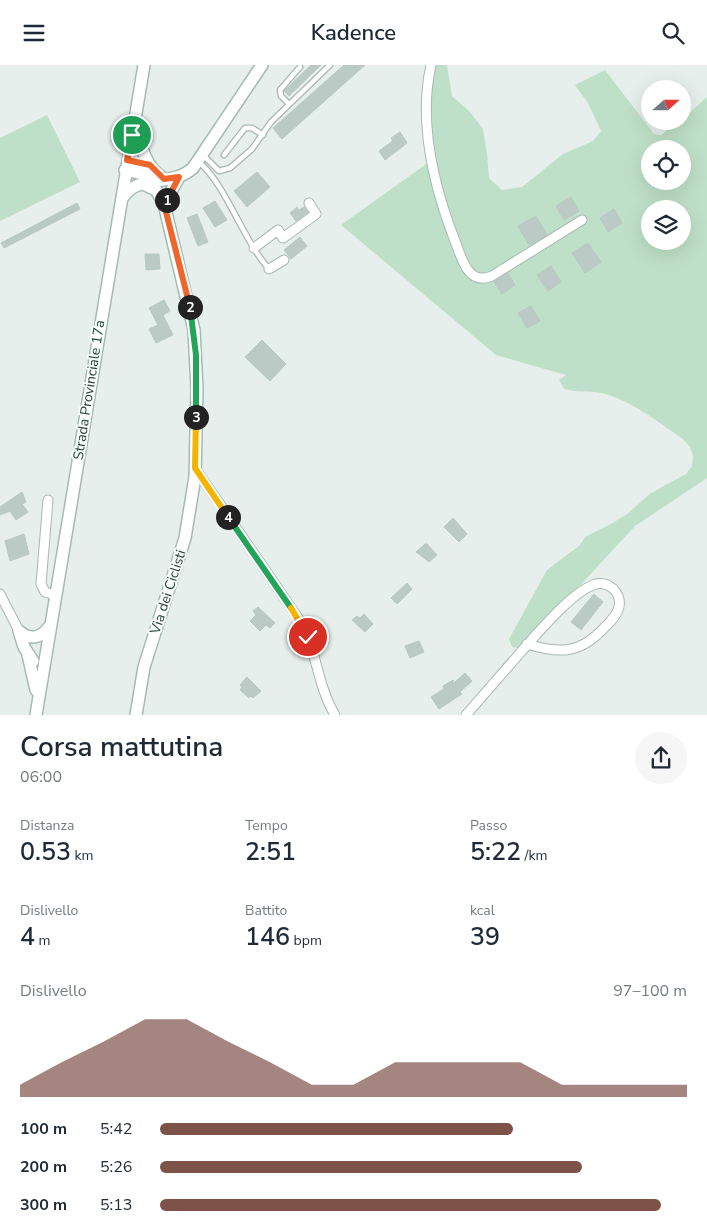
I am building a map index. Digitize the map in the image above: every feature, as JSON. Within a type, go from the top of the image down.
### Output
[{"type":"street","name":"Strada Provinciale 17a","points":[[36,715],[49,627],[144,65]]},
{"type":"street","points":[[120,203],[127,190],[143,184],[179,177],[188,172],[200,158],[262,65]]},
{"type":"street","points":[[431,65],[427,109],[435,178],[450,228],[464,264],[472,276],[481,279],[492,276],[582,220]]},
{"type":"street","points":[[137,109],[140,144],[150,165],[164,179]]},
{"type":"street","points":[[126,165],[150,165]]},
{"type":"street","points":[[126,165],[164,179]]},
{"type":"street","points":[[164,204],[179,177]]},
{"type":"street","points":[[143,184],[156,190],[164,204]]},
{"type":"street","points":[[254,248],[278,230],[283,238],[290,235],[316,214],[309,203]]},
{"type":"street","name":"Via dei Ciclisti","points":[[136,715],[144,667],[185,537],[192,505],[195,468],[197,389],[194,330],[164,204]]},
{"type":"street","points":[[269,269],[284,260]]},
{"type":"street","points":[[195,468],[303,625],[311,644],[324,692],[335,715]]},
{"type":"street","points":[[48,500],[41,584],[43,590],[55,595]]},
{"type":"street","points":[[466,715],[528,645],[572,599],[588,587],[604,583],[616,593],[620,603],[617,613],[589,643],[579,648],[564,650],[528,645]]},
{"type":"street","points":[[0,594],[19,631],[28,655],[38,700]]},
{"type":"street","points":[[19,631],[28,637],[35,637],[43,635],[49,627]]},
{"type":"street","points":[[19,631],[43,664]]},
{"type":"street","points":[[28,655],[34,662],[43,664]]},
{"type":"lane","points":[[289,104],[280,91],[300,65]]},
{"type":"lane","points":[[200,158],[216,169],[223,171],[252,149],[269,125],[330,65]]},
{"type":"lane","points":[[224,155],[245,128],[252,128],[262,135]]},
{"type":"lane","points":[[200,158],[254,248],[269,269]]},
{"type":"green space","points":[[434,65],[447,65],[452,96],[470,112],[483,129],[489,178],[502,190],[522,187],[563,154],[593,141],[601,131],[588,103],[575,85],[605,70],[641,117],[641,130],[651,130],[654,134],[661,135],[667,130],[691,130],[691,112],[707,97],[707,478],[635,526],[573,593],[518,648],[512,647],[509,639],[547,570],[580,545],[585,537],[611,524],[627,514],[651,493],[686,474],[692,466],[693,456],[690,447],[683,439],[627,402],[606,394],[564,389],[559,380],[566,375],[496,355],[341,225],[429,162],[429,85]]},
{"type":"green space","points":[[47,115],[80,182],[0,221],[0,138]]},
{"type":"building","points":[[311,65],[321,65],[289,96],[284,91]]},
{"type":"building","points":[[344,65],[365,65],[282,139],[273,128]]},
{"type":"building","points":[[400,132],[407,143],[385,160],[379,151],[393,141],[391,138]]},
{"type":"building","points":[[257,172],[270,187],[247,207],[234,191]]},
{"type":"building","points":[[571,197],[579,211],[564,220],[556,206]]},
{"type":"building","points":[[215,201],[227,220],[215,227],[203,208]]},
{"type":"building","points":[[77,203],[80,209],[4,248],[1,243]]},
{"type":"building","points":[[297,207],[299,210],[304,207],[308,212],[296,221],[290,213]]},
{"type":"building","points":[[614,209],[622,223],[608,232],[600,218]]},
{"type":"building","points":[[197,214],[208,242],[198,246],[187,218]]},
{"type":"building","points":[[536,216],[547,235],[529,245],[518,226]]},
{"type":"building","points":[[300,237],[307,246],[291,259],[284,250]]},
{"type":"building","points":[[588,243],[601,262],[585,273],[572,253]]},
{"type":"building","points":[[145,254],[159,254],[160,269],[146,270]]},
{"type":"building","points":[[551,266],[561,282],[548,291],[537,275]]},
{"type":"building","points":[[508,273],[515,285],[502,294],[494,282]]},
{"type":"building","points":[[164,300],[170,311],[163,315],[173,335],[156,343],[149,329],[158,325],[149,308]]},
{"type":"building","points":[[531,306],[540,321],[527,328],[518,313]]},
{"type":"building","points":[[262,340],[286,364],[270,381],[245,357]]},
{"type":"building","points":[[22,492],[26,502],[22,504],[28,512],[16,520],[10,511],[0,515],[0,507]]},
{"type":"building","points":[[453,518],[467,534],[459,542],[444,527]]},
{"type":"building","points":[[24,534],[29,554],[10,561],[5,541]]},
{"type":"building","points":[[425,544],[437,555],[429,562],[416,552]]},
{"type":"building","points":[[407,583],[412,589],[397,604],[391,598]]},
{"type":"building","points":[[594,594],[603,602],[581,630],[571,622]]},
{"type":"building","points":[[258,607],[275,623],[270,628],[266,625],[260,631],[250,621],[256,615],[253,611]]},
{"type":"building","points":[[364,614],[373,624],[365,632],[352,620],[357,616],[360,618]]},
{"type":"building","points":[[419,641],[424,652],[410,658],[405,646]]},
{"type":"building","points":[[465,673],[472,681],[460,692],[462,694],[439,709],[431,697],[444,689],[443,686],[453,680],[454,683]]},
{"type":"building","points":[[247,677],[261,691],[253,698],[251,696],[249,698],[240,690],[242,687],[240,685]]},
{"type":"route","points":[[132,135],[127,160],[150,165],[164,179],[179,177],[164,204],[194,330],[197,389],[195,468],[216,502],[300,620],[308,637]]}]
